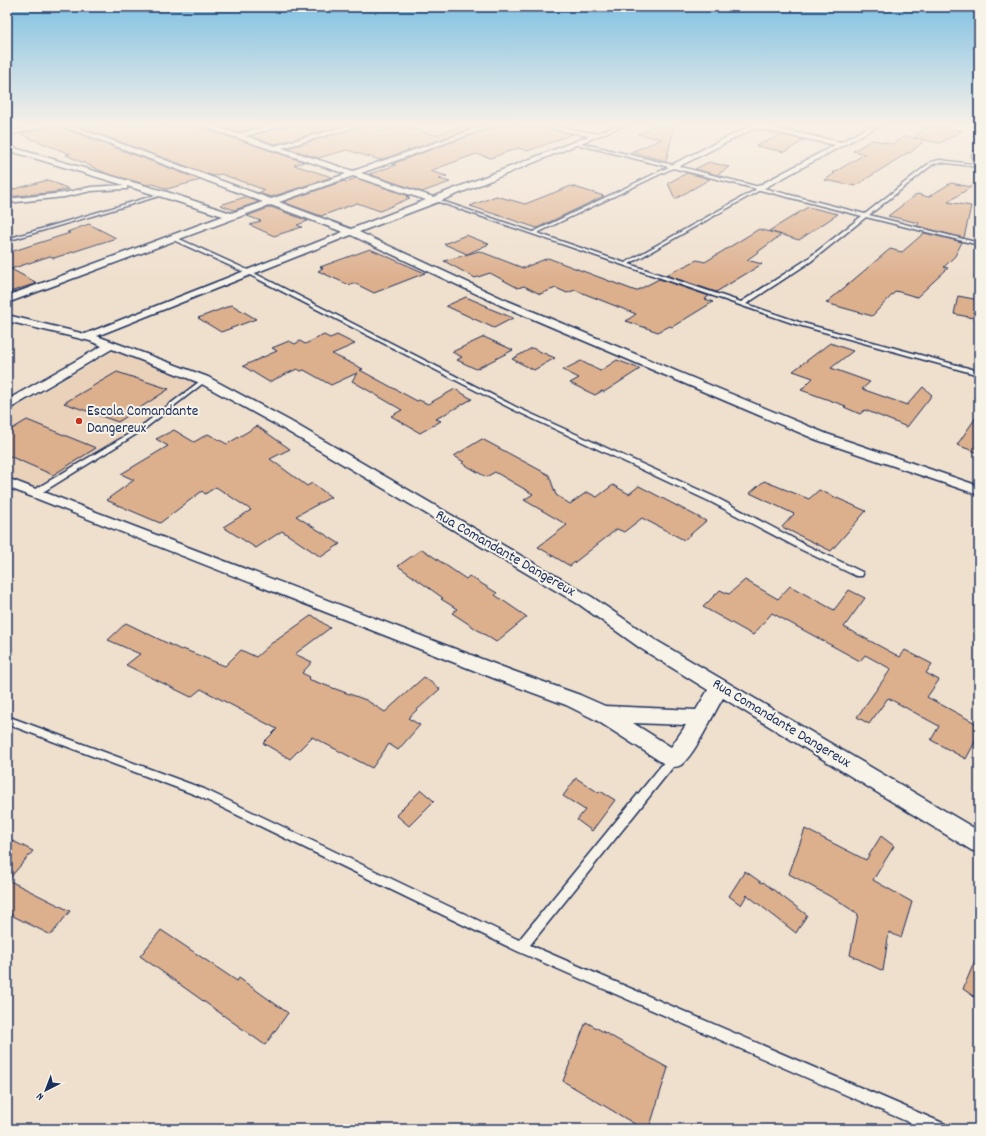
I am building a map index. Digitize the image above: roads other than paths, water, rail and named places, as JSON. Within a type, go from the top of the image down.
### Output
[{"type":"street","points":[[105,177],[164,194],[231,216]]},
{"type":"street","points":[[204,177],[351,232],[504,303],[822,437],[979,492]]},
{"type":"street","points":[[7,300],[231,216],[344,177]]},
{"type":"street","points":[[367,177],[435,200]]},
{"type":"street","points":[[86,337],[493,177]]},
{"type":"street","points":[[759,189],[781,177]]},
{"type":"street","points":[[7,201],[64,195],[116,187],[142,188]]},
{"type":"street","name":"Rua Comandante Dangereux","points":[[7,318],[86,337],[204,380],[285,424],[579,597],[646,643],[719,688],[979,842]]},
{"type":"street","points":[[7,405],[111,345]]},
{"type":"street","points":[[7,482],[507,676],[574,700],[603,714],[673,758],[686,745],[719,688]]},
{"type":"street","points":[[603,714],[701,718]]},
{"type":"lane","points":[[534,233],[651,177]]},
{"type":"lane","points":[[715,177],[979,244]]},
{"type":"lane","points":[[742,304],[808,261],[914,177]]},
{"type":"lane","points":[[625,265],[759,189]]},
{"type":"lane","points":[[7,240],[164,194]]},
{"type":"lane","points":[[435,200],[797,323],[979,373]]},
{"type":"lane","points":[[173,238],[248,272],[514,408],[714,500],[803,547],[859,574]]},
{"type":"lane","points":[[35,493],[141,429],[204,380]]},
{"type":"lane","points":[[7,720],[200,792],[521,947],[940,1129]]},
{"type":"lane","points":[[521,947],[673,758]]},
{"type":"place","name":"Escola Comandante Dangereux","points":[[79,421]]}]
